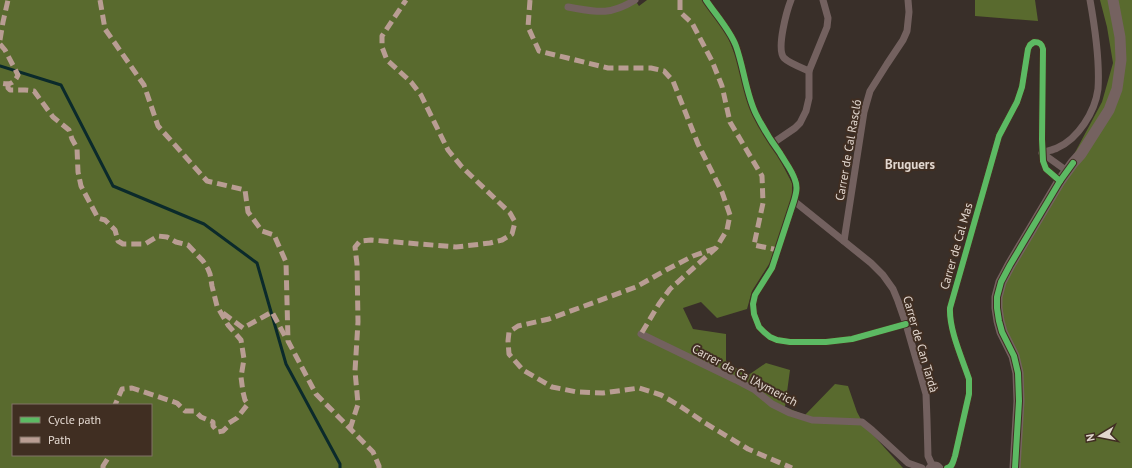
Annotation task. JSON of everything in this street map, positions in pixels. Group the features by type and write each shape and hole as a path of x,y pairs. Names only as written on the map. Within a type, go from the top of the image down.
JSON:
{"main road":[{"path":"1070,167 1075,155 1104,110 1112,89 1116,60 1116,36 1109,0"},
{"path":"1015,468 1019,401 1018,374 1014,356 1002,332 998,314 997,297 1001,282 1010,265 1060,181 1081,154 1108,110 1117,89 1121,60 1120,37 1113,0"}],"street":[{"path":"568,7 598,12 611,11 636,0"},
{"path":"706,0 730,33 740,59 751,103 773,143 792,172 797,185 797,192 772,268 755,295 753,304 754,314 759,327 770,337 777,340 790,342 826,342 852,339 906,324"},
{"path":"791,0 785,18 781,44 782,55 785,59 809,72"},
{"path":"773,143 795,128 806,111 809,98 809,72 827,27 828,18 823,0"},
{"name":"Carrer de Cal Rascló","path":"844,241 864,112 870,91 903,40 907,31 909,12 908,0"},
{"path":"1042,153 1058,148 1076,136 1087,118 1098,90 1095,30 1090,0"},
{"name":"Carrer de Cal Mas","path":"947,468 954,460 968,402 970,386 952,328 950,308 999,136 1022,87 1028,49 1034,42 1038,42 1042,45 1043,49 1042,153"},
{"path":"1042,153 1070,167"},
{"path":"1042,153 1046,169 1060,181"},
{"name":"Carrer de Can Tardà","path":"794,201 871,263 883,275 892,288 906,324 926,394 928,456 930,466"},
{"name":"Carrer de Ca l'Aymerich","path":"641,334 736,380 754,390 772,404 790,413 812,420 862,422 908,463 922,468"},
{"path":"930,466 938,465 940,468"}],"green space":[{"path":"0,0 635,0 639,6 647,0 703,0 725,30 768,137 792,183 792,196 778,250 752,291 747,309 717,318 701,302 683,308 693,329 726,334 726,361 747,376 766,363 790,370 785,407 805,415 835,384 848,386 857,412 864,425 903,468 0,468"},
{"path":"975,0 1035,0 1038,21 975,16"},
{"path":"1100,0 1132,0 1132,468 1012,468 1017,398 1013,361 1004,344 997,281 1071,160 1102,102 1113,63 1107,27"}],"waterway":[{"path":"0,66 61,85 113,186 204,224 257,263 286,364 340,464 340,468"}],"marked path":[{"path":"0,40 8,0"},
{"path":"100,0 105,29 144,85 158,126 207,181 245,190 248,212 262,231 274,235 286,262 288,341 316,394 373,452 379,468"},
{"path":"350,429 358,404 355,371 358,322 357,264 355,247 360,241 371,240 456,247 490,243 502,240 512,234 515,222 510,213 462,167 448,150 421,95 411,82 387,60 382,47 382,36 406,0"},
{"path":"530,0 528,27 539,51 608,68 651,68 664,71 673,81 698,144 722,192 730,215 727,230 716,248 670,289 641,334"},
{"path":"680,0 680,12 692,23 712,61 722,86 730,122 762,176 763,203 754,245 778,250"},
{"path":"0,44 5,50 18,75 11,83 0,83"},
{"path":"8,84 8,88 10,90 34,91 53,117 69,130 77,148 78,172 81,186 98,218 105,220 115,230 118,241 123,244 145,244 158,236 167,237 176,242 188,245 203,261 210,274 217,306 228,325 241,340 244,359 241,377 245,400 248,404 237,418 229,423 223,431 218,432 213,426 213,422 201,417 195,411 185,411 177,403 132,388 122,389 115,404"},
{"path":"716,248 693,256 636,287 549,319 518,326 509,332 509,354 523,370 552,387 577,392 603,393 639,388 661,395 748,449 792,468"},
{"path":"223,313 243,328 272,312 287,340"},
{"path":"103,468 109,456"}],"cycle path":[{"path":"706,0 727,28 736,46 747,89 756,114 794,176 796,185 794,201 772,268 755,295 753,304 754,314 759,327 770,337 777,340 790,342 826,342 852,339 906,324"},
{"path":"947,468 952,465 955,456 969,394 969,379 954,335 950,317 950,308 999,136 1017,102 1022,87 1028,49 1034,42 1038,42 1043,49 1043,161 1046,169 1060,181"},
{"path":"1015,468 1019,401 1018,373 1014,356 1002,332 997,308 997,297 1001,282 1010,265 1060,181 1073,163"}],"district":[{"name":"Bruguers","path":"910,164"}]}
